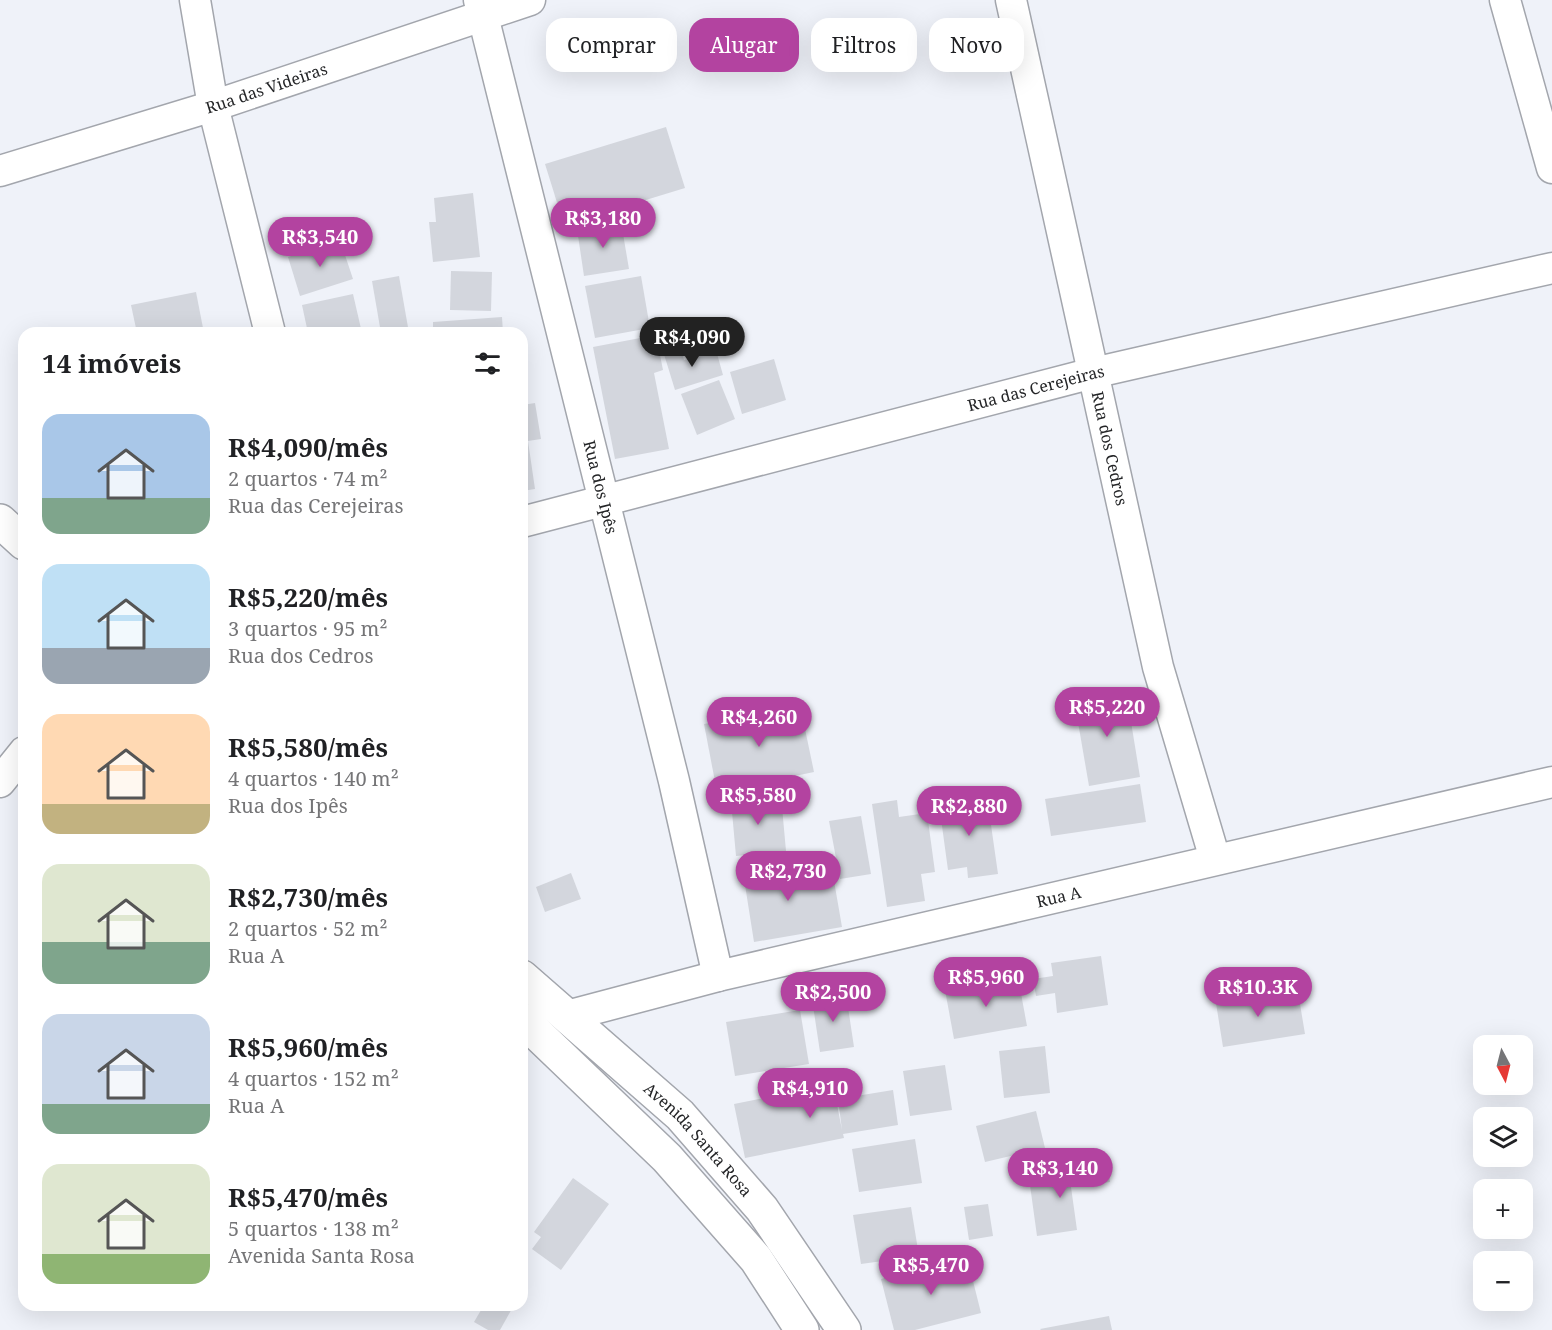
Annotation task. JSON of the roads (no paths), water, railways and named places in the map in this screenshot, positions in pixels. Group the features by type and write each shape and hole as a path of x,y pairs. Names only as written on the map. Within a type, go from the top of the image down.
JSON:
{"main road":[{"path":"0,521 18,538"},
{"path":"0,539 18,547"},
{"name":"Avenida Santa Rosa","path":"528,987 567,1016 680,1115 762,1209 843,1330"},
{"path":"528,1025 667,1158 756,1259 802,1330"},
{"path":"680,1173 711,1150"}],"street":[{"path":"195,0 213,106 268,327"},
{"name":"Rua das Videiras","path":"0,171 213,106 481,8 530,0"},
{"name":"Rua dos Cedros","path":"1011,0 1158,667 1215,859"},
{"path":"1505,0 1552,168"},
{"name":"Rua dos Ipês","path":"481,8 674,781 718,976"},
{"name":"Rua das Cerejeiras","path":"528,521 1093,373 1552,268"},
{"path":"0,782 18,760"},
{"name":"Rua A","path":"567,1016 718,976 1552,782"}]}
